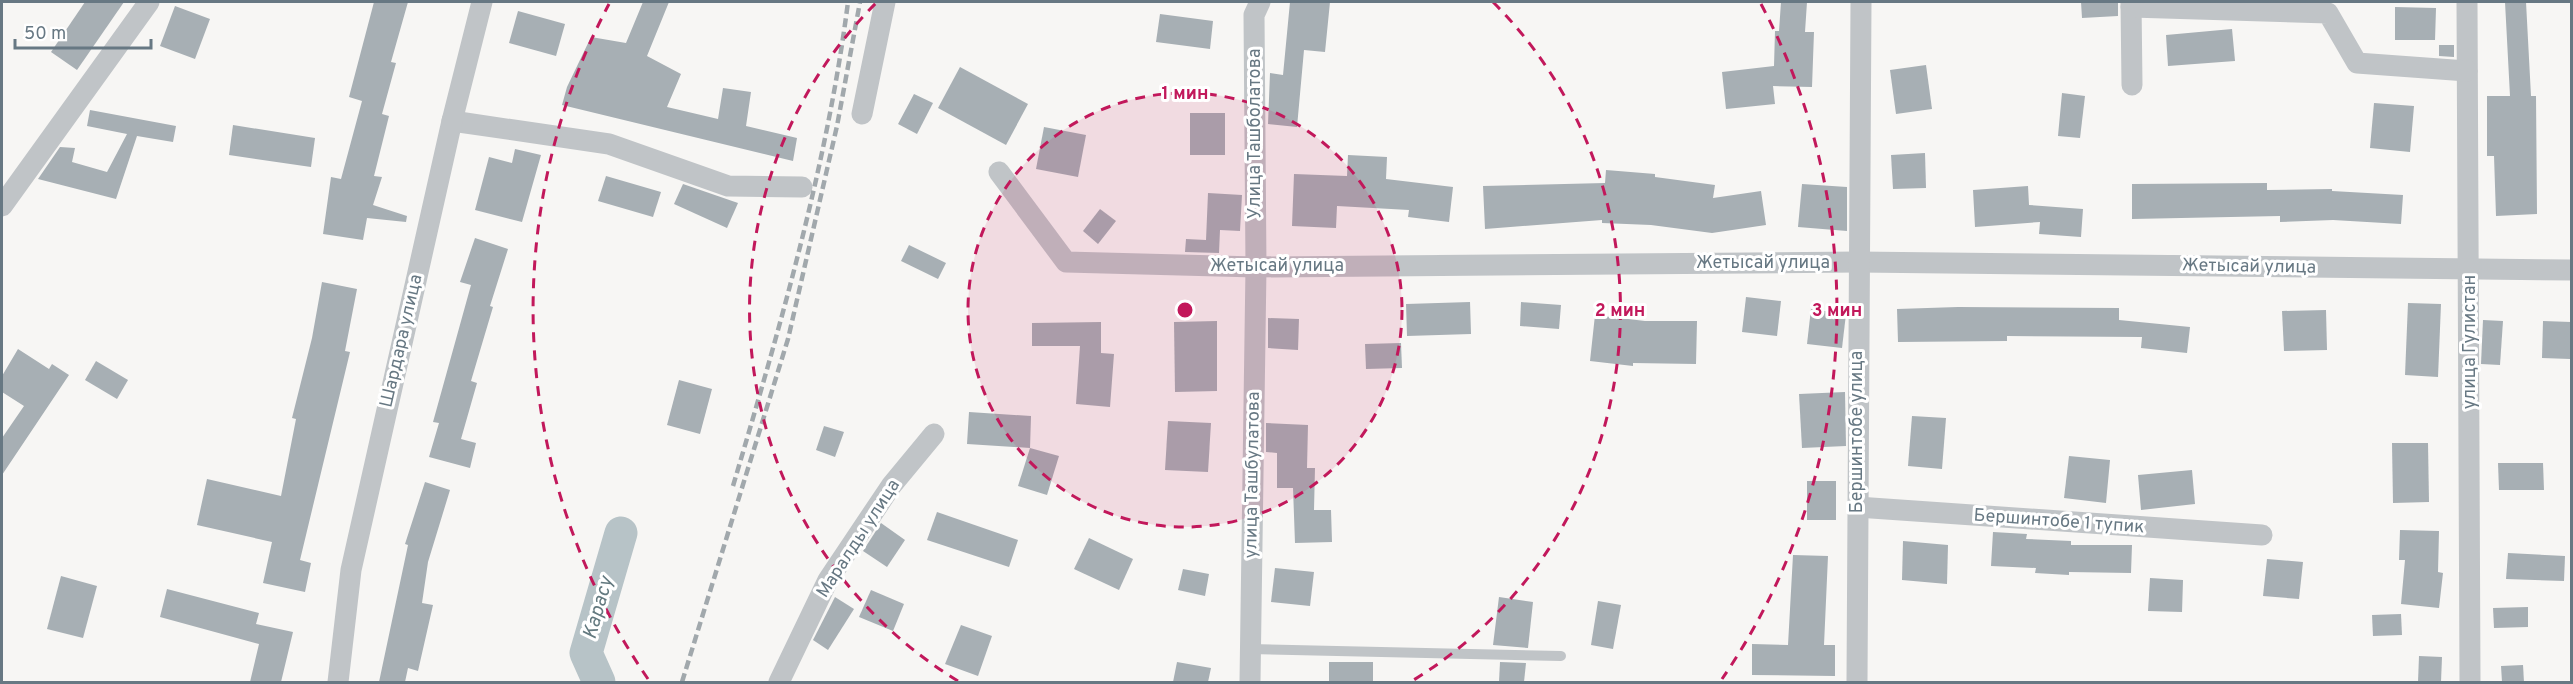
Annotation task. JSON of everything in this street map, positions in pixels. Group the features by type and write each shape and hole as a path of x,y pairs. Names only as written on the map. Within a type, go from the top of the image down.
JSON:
{"street":[{"path":"2,206 149,2"},
{"name":"Шардара улица","path":"338,682 351,570 452,121 482,2"},
{"path":"862,114 885,2"},
{"name":"Улица Ташболатова","path":"1256,267 1254,15 1260,2"},
{"name":"Бершинтобе улица","path":"1857,682 1861,2"},
{"name":"улица Гулистан","path":"2468,2 2470,682"},
{"path":"2132,85 2131,4 2328,13 2357,63 2467,71"},
{"path":"452,121 609,144 728,186 802,187"},
{"name":"Жетысай улица","path":"999,172 1066,262 1256,267 1858,262 2571,270"},
{"name":"улица Ташбулатова","path":"1250,682 1256,267"},
{"name":"Маралды улица","path":"778,682 828,580 891,486 934,434"},
{"name":"Бершинтобе 1 тупик","path":"1857,507 2262,535"}],"lane":[{"path":"1250,649 1561,656"}],"building":[{"path":"85,2 124,2 77,70 51,52"},
{"path":"374,2 408,2 391,62 396,63 382,114 389,116 374,176 382,177 373,205 407,216 406,222 367,218 363,240 323,234 331,177 341,179 362,101 349,97"},
{"path":"643,2 669,2 647,56 681,74 667,107 718,119 723,88 751,92 746,126 797,138 793,161 562,105 567,87 591,37 626,43"},
{"path":"1290,2 1330,2 1325,52 1304,50 1297,127 1268,124 1270,73 1283,75"},
{"path":"1781,2 1807,2 1805,32 1814,32 1812,87 1773,86 1775,104 1726,109 1722,72 1774,66 1775,31 1779,31"},
{"path":"2081,2 2118,2 2118,16 2082,18"},
{"path":"2505,2 2526,2 2531,96 2536,96 2537,214 2496,216 2494,156 2487,156 2487,96 2510,96"},
{"path":"175,6 210,19 195,59 160,46"},
{"path":"2395,7 2436,8 2435,40 2395,40"},
{"path":"518,11 565,24 556,56 509,43"},
{"path":"1160,14 1213,21 1210,49 1156,42"},
{"path":"2232,29 2235,61 2168,66 2166,35"},
{"path":"2439,45 2454,45 2454,57 2439,56"},
{"path":"1926,65 1932,109 1896,114 1890,70"},
{"path":"960,67 1028,104 1006,145 938,108"},
{"path":"2062,93 2085,96 2080,138 2058,136"},
{"path":"914,94 933,103 917,134 898,124"},
{"path":"2374,103 2414,106 2410,152 2370,148"},
{"path":"90,110 176,126 173,142 137,136 116,199 38,179 60,147 75,148 72,162 107,172 127,134 87,126"},
{"path":"1190,113 1225,113 1225,155 1190,155"},
{"path":"233,125 315,138 311,167 229,155"},
{"path":"1044,127 1086,135 1078,177 1036,169"},
{"path":"515,149 541,155 522,222 475,210 489,157 512,163"},
{"path":"1925,153 1926,188 1893,189 1891,155"},
{"path":"1348,155 1387,157 1386,179 1453,187 1449,222 1408,217 1409,210 1337,206 1336,228 1292,226 1294,174 1347,176"},
{"path":"1606,170 1655,174 1655,177 1715,185 1713,198 1761,191 1766,225 1712,233 1651,225 1602,223 1602,220 1485,229 1483,186 1605,183"},
{"path":"606,176 661,192 653,217 598,201"},
{"path":"2267,183 2267,190 2332,189 2332,191 2403,195 2401,224 2333,220 2280,222 2280,216 2132,219 2132,184"},
{"path":"683,184 738,203 727,228 674,204"},
{"path":"1802,184 1847,187 1847,231 1798,227"},
{"path":"2028,186 2029,205 2083,209 2081,237 2039,234 2040,222 1975,227 1973,190"},
{"path":"1208,193 1242,195 1240,231 1220,230 1219,253 1185,252 1186,239 1206,240"},
{"path":"1100,209 1116,221 1098,244 1083,231"},
{"path":"475,238 508,249 490,306 493,307 471,381 477,383 461,439 476,443 470,468 429,457 439,423 433,422 471,285 460,282"},
{"path":"909,245 946,263 938,279 901,261"},
{"path":"322,282 357,289 345,351 350,352 300,560 311,563 305,592 263,583 272,542 197,525 207,479 281,496 296,419 292,418 312,338"},
{"path":"1746,297 1781,301 1777,336 1742,332"},
{"path":"1470,302 1471,334 1407,336 1406,304"},
{"path":"1521,302 1561,305 1559,329 1520,326"},
{"path":"2408,303 2441,304 2438,377 2405,375"},
{"path":"2119,308 2119,320 2190,327 2187,353 2141,348 2142,337 2007,336 2007,341 1898,342 1897,309"},
{"path":"1811,309 1846,314 1842,348 1807,344"},
{"path":"2326,310 2327,350 2284,351 2282,311"},
{"path":"1595,315 1645,321 1697,321 1696,364 1633,363 1633,366 1590,361"},
{"path":"1268,318 1299,319 1298,350 1268,348"},
{"path":"2483,320 2503,321 2500,365 2481,364"},
{"path":"1217,321 1217,391 1175,392 1174,322"},
{"path":"2543,321 2571,322 2570,359 2542,358"},
{"path":"1101,322 1101,353 1114,354 1110,407 1076,404 1080,346 1032,346 1032,323"},
{"path":"1401,343 1402,368 1366,369 1365,344"},
{"path":"18,349 49,369 52,364 69,375 2,475 2,438 24,406 2,392 2,376"},
{"path":"96,361 128,380 117,399 85,380"},
{"path":"679,380 712,389 700,434 667,425"},
{"path":"1845,392 1846,446 1802,448 1799,394"},
{"path":"969,412 1031,416 1030,448 967,444"},
{"path":"1912,416 1946,418 1942,469 1908,466"},
{"path":"1168,421 1211,423 1208,472 1165,470"},
{"path":"1266,423 1308,425 1307,468 1315,468 1314,510 1331,510 1332,542 1295,543 1293,488 1277,488 1277,453 1266,452"},
{"path":"824,426 844,432 835,457 816,450"},
{"path":"2392,443 2428,443 2429,502 2393,503"},
{"path":"1030,448 1059,456 1047,495 1018,486"},
{"path":"2069,456 2110,460 2106,503 2064,498"},
{"path":"2498,463 2543,463 2544,490 2499,490"},
{"path":"2192,470 2195,504 2141,510 2138,475"},
{"path":"1807,481 1836,481 1836,520 1807,520"},
{"path":"425,482 450,490 428,562 422,603 433,605 418,671 408,668 405,682 379,682 408,545 405,544"},
{"path":"937,512 1018,540 1009,567 927,540"},
{"path":"881,523 905,540 887,567 863,551"},
{"path":"2400,530 2439,531 2438,572 2443,573 2439,608 2401,604 2405,560 2399,560"},
{"path":"1993,532 2027,534 2026,539 2071,541 2071,545 2132,545 2131,573 2069,572 2069,575 2035,573 2036,568 1991,566"},
{"path":"1089,538 1133,559 1119,590 1074,569"},
{"path":"1903,541 1948,545 1947,584 1902,580"},
{"path":"2508,553 2565,556 2564,581 2506,579"},
{"path":"1793,555 1828,556 1824,645 1835,645 1835,676 1752,675 1752,644 1788,645"},
{"path":"2267,559 2303,562 2299,599 2263,596"},
{"path":"1275,568 1314,572 1310,606 1271,602"},
{"path":"1183,569 1209,574 1205,596 1178,590"},
{"path":"61,576 97,586 83,638 47,629"},
{"path":"2150,578 2183,580 2182,612 2148,611"},
{"path":"167,589 259,613 256,624 293,632 281,682 250,682 259,644 160,617"},
{"path":"871,590 904,604 893,631 859,617"},
{"path":"835,597 854,609 828,650 813,640"},
{"path":"1499,597 1533,602 1528,648 1493,645"},
{"path":"1598,601 1621,605 1613,649 1591,645"},
{"path":"2528,607 2528,627 2494,628 2493,608"},
{"path":"2401,614 2402,635 2373,636 2372,615"},
{"path":"961,625 992,636 978,676 945,664"},
{"path":"2419,656 2442,657 2441,682 2418,682"},
{"path":"1177,662 1211,668 1208,682 1173,682"},
{"path":"1329,662 1373,662 1373,682 1329,682"},
{"path":"1500,662 1526,663 1524,682 1499,682"},
{"path":"2523,665 2524,682 2502,682 2501,666"}],"waterway":[{"name":"Карасу","path":"599,682 586,653 621,533"}],"railway":[{"path":"733,486 785,306 815,185 828,124 848,2"},
{"path":"682,682 788,339 837,126 860,2"}]}
